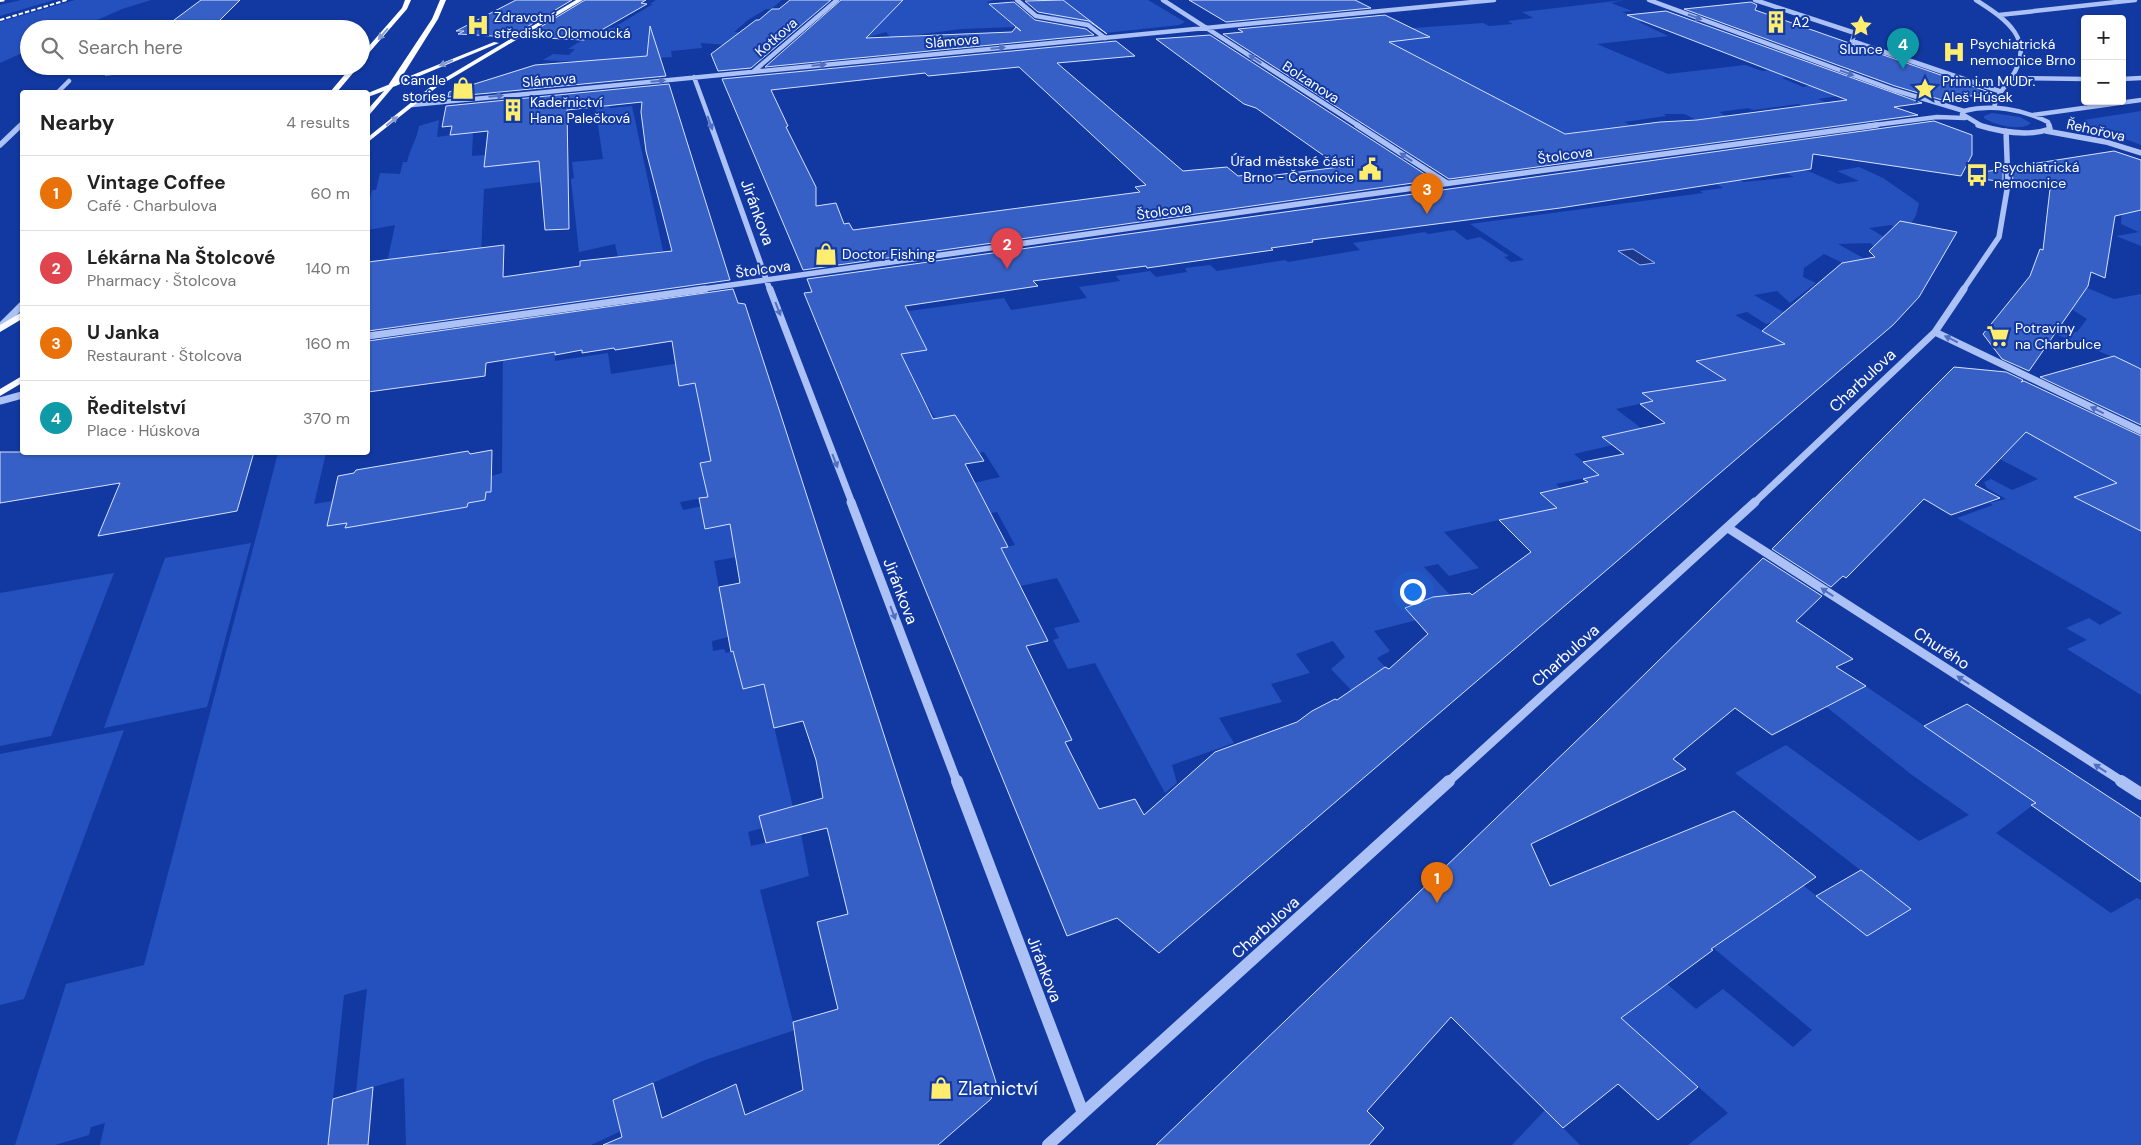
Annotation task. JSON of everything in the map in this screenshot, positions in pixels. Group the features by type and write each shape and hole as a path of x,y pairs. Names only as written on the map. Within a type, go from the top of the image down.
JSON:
{"highway":[{"path":"370,50 406,8 408,0"},
{"path":"393,84 436,19 443,2"},
{"path":"335,90 348,75"}],"main road":[{"path":"370,138 435,86 580,0"},
{"path":"370,94 524,32"},
{"path":"370,111 393,84"},
{"path":"0,328 20,316"},
{"path":"0,393 20,381"}],"street":[{"name":"Kotkova","path":"754,71 836,0"},
{"path":"1017,0 1036,16 1088,25 1105,38"},
{"name":"Bolzanova","path":"1163,0 1447,183"},
{"name":"Slámova","path":"412,105 1494,0"},
{"path":"1649,0 1894,90 1964,111 1975,108 1994,108 2033,115 2141,100"},
{"path":"1755,0 1856,33 1852,41 1999,91"},
{"path":"1976,0 1999,15 2019,36 2022,58 2012,78 1994,99 1994,108"},
{"path":"1999,15 2135,0"},
{"name":"Jiránkova","path":"694,77 767,281 1083,1113"},
{"path":"2012,78 2081,79"},
{"path":"2126,79 2141,78"},
{"path":"60,90 69,81"},
{"path":"1964,111 1962,114 1965,118 1980,125 2006,131 2028,133 2046,131 2051,126 2033,115"},
{"name":"Štolcova","path":"370,336 767,281 1447,183 1938,117 1965,118"},
{"path":"0,145 20,126"},
{"name":"Charbulova","path":"1048,1145 1728,528 1936,332 1998,236 2008,184 2006,131"},
{"name":"Řehořova","path":"2046,131 2106,142 2141,153"},
{"path":"0,328 20,308"},
{"path":"1936,332 2141,431"},
{"path":"0,401 20,396"},
{"name":"Churého","path":"1728,528 2141,794"}],"shaded area":[{"path":"21,0 54,0 0,16 0,5"},
{"path":"75,0 151,0 122,9 97,20 20,20 20,54 0,63 0,22"},
{"path":"656,0 782,0 771,9 766,9 748,20 734,32 748,33 728,45 701,43 702,48 671,51 672,57 591,61 543,60 553,54 569,55 575,49 568,49 590,35 597,35 609,28 613,28 653,4 650,4"},
{"path":"903,0 994,0 987,2 1015,27 962,29 891,38 886,32 866,38 855,31"},
{"path":"1063,0 1148,0 1185,22 1179,25 1105,33 1093,25 1057,19 1050,15 1079,12"},
{"path":"1624,0 1611,3 1632,11 1622,12 1645,21 1639,22 1668,36 1597,44 1668,74 1745,65 1762,71 1771,70 1788,77 1782,78 1803,87 1813,85 1845,95 1818,99 1827,103 1803,106 1798,104 1753,110 1748,108 1719,112 1726,116 1697,120 1684,114 1664,114 1666,116 1624,122 1630,125 1545,136 1400,101 1484,91 1411,53 1340,60 1400,29 1483,23 1489,26 1513,24 1508,21 1533,18 1522,12"},
{"path":"609,105 610,108 632,106 663,251 618,257 615,244 579,252 571,179 574,178 572,162 603,159 595,106"},
{"path":"2141,111 2141,145 2088,125 2084,120"},
{"path":"1992,113 2020,117 2031,123 2027,126 2015,127 1994,123 1984,118 1984,116"},
{"path":"439,120 437,137 473,132 472,156 486,155 485,167 539,161 541,182 484,189 481,254 446,259 449,250 438,251 438,253 418,256 384,277 395,225 370,230 370,199 372,190 376,190 380,173 400,174 403,162 407,162 419,126"},
{"path":"1859,167 1883,178 1919,203 1916,215 1906,234 1891,225 1869,228 1899,246 1887,258 1870,243 1838,244 1865,259 1843,263 1824,254 1804,268 1803,277 1816,283 1790,303 1777,291 1754,295 1794,318 1766,324 1747,312 1735,315 1773,337 1796,346 1736,376 1708,358 1695,360 1733,385 1707,405 1680,387 1644,393 1653,401 1616,409 1641,428 1603,437 1613,445 1574,454 1599,475 1556,484 1560,488 1541,493 1562,512 1529,533 1513,517 1444,532 1479,568 1449,576 1438,564 1424,567 1451,596 1420,602 1406,607 1417,620 1374,631 1390,651 1377,658 1385,667 1351,690 1331,669 1345,657 1333,641 1296,654 1310,673 1271,684 1282,702 1219,718 1234,743 1172,765 1177,783 1165,793 1095,663 1068,669 1053,640 1059,638 1054,628 1080,622 1057,578 1012,588 998,549 1015,545 997,512 990,513 974,483 1000,477 984,452 953,457 959,422 955,415 936,419 924,400 901,354 927,349 925,346 911,348 902,312 1004,298 1011,310 1087,298 1079,287 1120,281 1116,276 1150,271 1156,277 1187,272 1185,268 1210,265 1217,271 1285,260 1288,262 1360,250 1353,243 1425,232 1428,234 1454,230 1467,240 1480,237 1509,256 1504,257 1511,262 1524,260 1470,224 1703,193 1700,191 1723,188 1714,183 1737,179 1744,182 1794,177 1785,173 1806,170 1838,184 1859,181 1837,171"},
{"path":"2141,210 2141,246 2116,236 2139,232 2121,224 2122,211"},
{"path":"1633,249 1655,263 1640,265 1618,251"},
{"path":"2080,285 2114,299 2141,294 2141,368 2050,332 2077,332 2087,319 2067,306"},
{"path":"553,330 555,361 608,353 611,374 680,363 679,386 695,383 712,461 700,463 708,497 680,502 683,510 708,505 730,524 737,557 714,561 721,599 749,632 712,641 713,651 724,649 726,653 747,648 743,689 764,684 793,807 766,827 748,832 751,846 801,834 809,876 760,890 795,1030 705,1060 614,1100 621,1131 591,1145 406,1145 404,1078 356,1092 367,989 344,995 328,1145 100,1145 105,1123 91,1127 89,1135 55,1145 15,1145 66,984 144,965 277,455 326,455 314,504 332,501 328,525 347,522 346,526 467,502 484,492 491,476 502,473 503,337"},
{"path":"2024,428 2141,455 2141,695 2067,649 2087,640 2066,628 2089,618 2100,625 2122,613 1957,518 1993,505 1989,503 2006,499 1987,488 1984,482 1991,479 2012,490 2038,479 1998,458"},
{"path":"251,543 207,707 104,728 165,558"},
{"path":"114,573 51,736 0,746 0,593"},
{"path":"1864,685 2037,802 1996,833 2111,913 2137,898 2141,900 2141,1145 1688,1145 1728,1113 1620,1018 1667,984 1696,1009 1723,989 1793,1047 1812,1030 1711,946 1781,868 1865,934 1908,907 1735,773 1786,745 1919,841 1969,815 1912,775 1824,705"},
{"path":"124,730 24,999 0,1005 0,754"},
{"path":"1545,1110 1580,1145 1512,1145"}],"building":[{"path":"201,0 240,0 220,20 174,20"},
{"path":"516,0 572,0 510,37 458,34 464,31 456,31"},
{"path":"585,0 646,0 641,3 647,4 584,40 524,37"},
{"path":"790,0 831,0 751,68 718,71 711,54 772,9 779,9"},
{"path":"841,0 903,0 866,38 1012,32 1016,27 1021,31 989,4 1014,2 1035,20 1086,29 1094,35 765,67"},
{"path":"1063,0 1107,34 1089,21 1038,12 1025,1"},
{"path":"1189,0 1355,0 1371,8 1226,22"},
{"path":"1751,2 1757,5 1755,10 1992,93 1942,100 1895,86 1684,9"},
{"path":"1666,11 1922,103 1894,107 1918,115 1449,179 1223,34 1243,32 1238,29 1385,15 1430,37 1389,42 1565,134 1660,122 1697,120 1847,100 1627,15"},
{"path":"650,26 666,76 448,97 449,92 535,65 647,56"},
{"path":"1210,35 1434,180 803,270 722,79 1116,41 1135,56 1057,63 1183,171 1227,167 1238,176 1247,175 1251,178 1340,167 1256,108 1244,104 1156,39","holes":["1019,67 1146,185 1135,187 1140,192 853,230 849,223 844,224 836,203 816,206 816,187 786,127 788,126 771,90 925,73 928,76"]},
{"path":"669,84 730,280 370,331 370,262 504,245 503,277 580,266 580,261 672,251 646,151 641,112 642,102 567,110 569,229 545,230 539,161 484,167 488,131 450,135 452,126 442,127 446,106"},
{"path":"1934,121 1972,135 1972,155 1961,176 1813,154 1811,169 1560,208 1312,240 1313,242 1271,248 1273,250 1147,268 1146,266 1033,281 1038,286 905,306 927,350 901,354 933,419 955,415 984,461 965,464 1008,547 1001,548 1048,641 1026,646 1072,740 1065,742 1099,809 1135,799 1144,815 1215,752 1297,722 1312,711 1335,699 1337,700 1385,667 1389,669 1428,634 1405,608 1433,597 1470,593 1472,595 1531,552 1499,520 1557,508 1540,493 1588,482 1583,479 1599,475 1583,462 1624,454 1602,437 1665,423 1640,404 1653,401 1642,393 1726,380 1696,361 1785,344 1762,331 1842,263 1875,257 1869,251 1900,221 1957,232 1919,297 1893,325 1159,953 1117,918 1067,936 804,293 812,292 807,279"},
{"path":"2114,151 2141,160 2141,210 2115,216 2105,278 2091,272 2088,286 2029,371 2002,359 1983,334 2030,276 2040,249 2043,250 2050,189 2013,183 2012,167"},
{"path":"2003,169 2003,182 1983,179 1983,172"},
{"path":"733,289 738,303 745,304 996,1082 991,1099 938,1145 603,1145 622,1137 613,1100 653,1083 662,1118 736,1084 745,1115 803,1090 793,1022 838,1009 817,922 848,914 827,828 766,843 759,816 823,798 816,760 803,721 774,728 764,684 743,689 733,651 731,652 719,587 740,583 730,524 705,529 699,498 708,497 700,463 711,461 695,383 679,386 672,341 615,350 614,348 582,353 582,350 555,355 555,352 486,363 485,376 370,392 370,341"},
{"path":"2114,356 2141,369 2141,425 2040,377"},
{"path":"1954,367 2006,372 2023,380 2021,382 2024,381 2141,436 2141,531 2074,497 2117,483 2026,432 1975,485 2000,498 1951,515 1924,499 1846,578 1843,576 1831,587 1772,549"},
{"path":"492,450 491,492 486,492 485,500 468,503 467,507 345,528 347,523 327,526 338,476 354,473 356,470 468,451 470,454"},
{"path":"0,452 20,452 20,455 253,455 237,511 98,536 120,483 0,503"},
{"path":"1763,558 1822,596 1796,621 1853,659 1836,667 1866,686 1772,735 1735,708 1673,759 1686,769 1531,844 1550,886 1734,811 1816,877 1711,949 1713,950 1621,1018 1698,1087 1658,1120 1618,1084 1563,1128 1451,1017 1367,1111 1384,1128 1369,1145 1156,1145 1596,722"},
{"path":"1967,704 2141,818 2141,882 2031,805 2036,803 1924,726"},
{"path":"1861,870 1911,909 1867,936 1816,896"},
{"path":"373,1087 368,1145 328,1145 333,1099"}],"railway":[{"path":"0,1 6,0"},
{"path":"0,20 67,0"}],"place":[{"name":"A2","path":"1776,22"},
{"name":"Zdravotní středisko Olomoucká","path":"478,25"},
{"name":"Slunce","path":"1861,26"},
{"name":"Psychiatrická nemocnice Brno","path":"1954,52"},
{"name":"Ředitelství","path":"1903,69"},
{"name":"Candle stories","path":"463,88"},
{"name":"Prim i.m MUDr. Aleš Húsek","path":"1925,89"},
{"name":"Kadeřnictví Hana Palečková","path":"513,110"},
{"name":"Úřad městské části Brno - Černovice","path":"1370,169"},
{"name":"Psychiatrická nemocnice","path":"1977,175"},
{"name":"U Janka","path":"1427,214"},
{"name":"Doctor Fishing","path":"826,254"},
{"name":"Lékárna Na Štolcové","path":"1007,269"},
{"name":"Potraviny na Charbulce","path":"1998,336"},
{"name":"Vintage Coffee","path":"1437,903"},
{"name":"Zlatnictví","path":"941,1088"}]}
